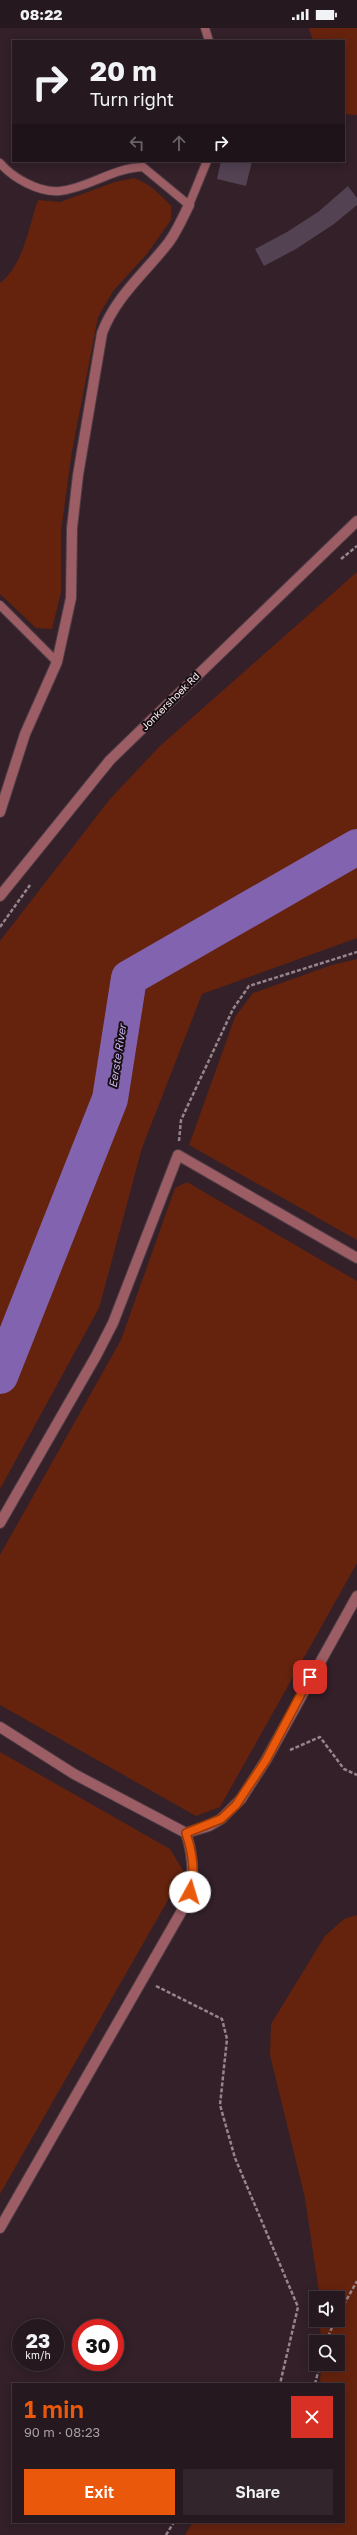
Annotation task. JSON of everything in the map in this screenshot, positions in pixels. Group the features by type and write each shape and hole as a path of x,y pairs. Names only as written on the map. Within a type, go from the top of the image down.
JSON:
{"street":[{"path":"0,812 25,734 57,662 72,598 73,513 102,333 108,317 122,295 169,242 189,204"},
{"name":"Jonkershoek Rd","path":"0,896 110,760 357,521"},
{"path":"0,1523 96,1356 113,1323 178,1155 357,1258"},
{"path":"0,1727 74,1774 186,1833 209,1826 231,1811 266,1760 357,1596"},
{"path":"0,2228 188,1900 193,1884 190,1846 186,1833"}],"lane":[{"path":"205,28 209,40"},
{"path":"0,163 22,182 59,191 125,168 143,167 189,204 207,162"},
{"path":"0,605 57,662"}],"path":[{"path":"178,1155 181,1120 233,1009 249,986 357,952"},
{"path":"266,1760 320,1737 344,1768 357,1775"},
{"path":"143,1978 167,1993 222,2020 227,2039 220,2105 235,2158 298,2307 280,2383"},
{"path":"345,2302 357,2281"},
{"path":"315,2383 318,2371"},
{"path":"166,2535 173,2523"}],"shaded area":[{"path":"309,28 357,28 357,115 345,114 345,40 313,40"},
{"path":"134,178 154,189 171,206 171,220 146,255 113,291 98,317 72,451 61,531 61,592 52,629 36,628 0,594 0,283 15,266 20,256 38,200 60,202 115,182"},
{"path":"357,572 357,938 202,994 142,1148 99,1308 0,1489 0,941 110,799 160,746"},
{"path":"357,959 357,1240 189,1145 235,1017 253,993 332,965"},
{"path":"187,1182 357,1281 357,1563 220,1807 196,1816 0,1705 0,1555 121,1340 175,1188"},
{"path":"0,1752 170,1849 184,1872 0,2194"},
{"path":"357,1915 357,2535 185,2535 192,2523 345,2523 345,2383 320,2383 321,2371 345,2371 345,2335 321,2335 320,2327 345,2327 345,2291 319,2291 305,2198 270,2055 271,2024 325,1936 344,1919"}],"building":[{"path":"221,162 252,162 246,186 217,179"},
{"path":"348,186 357,198 357,205 334,224 296,249 264,266 255,249 287,232 318,212"}],"waterway":[{"name":"Eerste River","path":"0,1376 110,1099 129,978 357,847"}],"route":[{"path":"190,1892 193,1884 192,1866 190,1846 186,1833 209,1826 221,1819 236,1805 266,1760 310,1677"}]}
